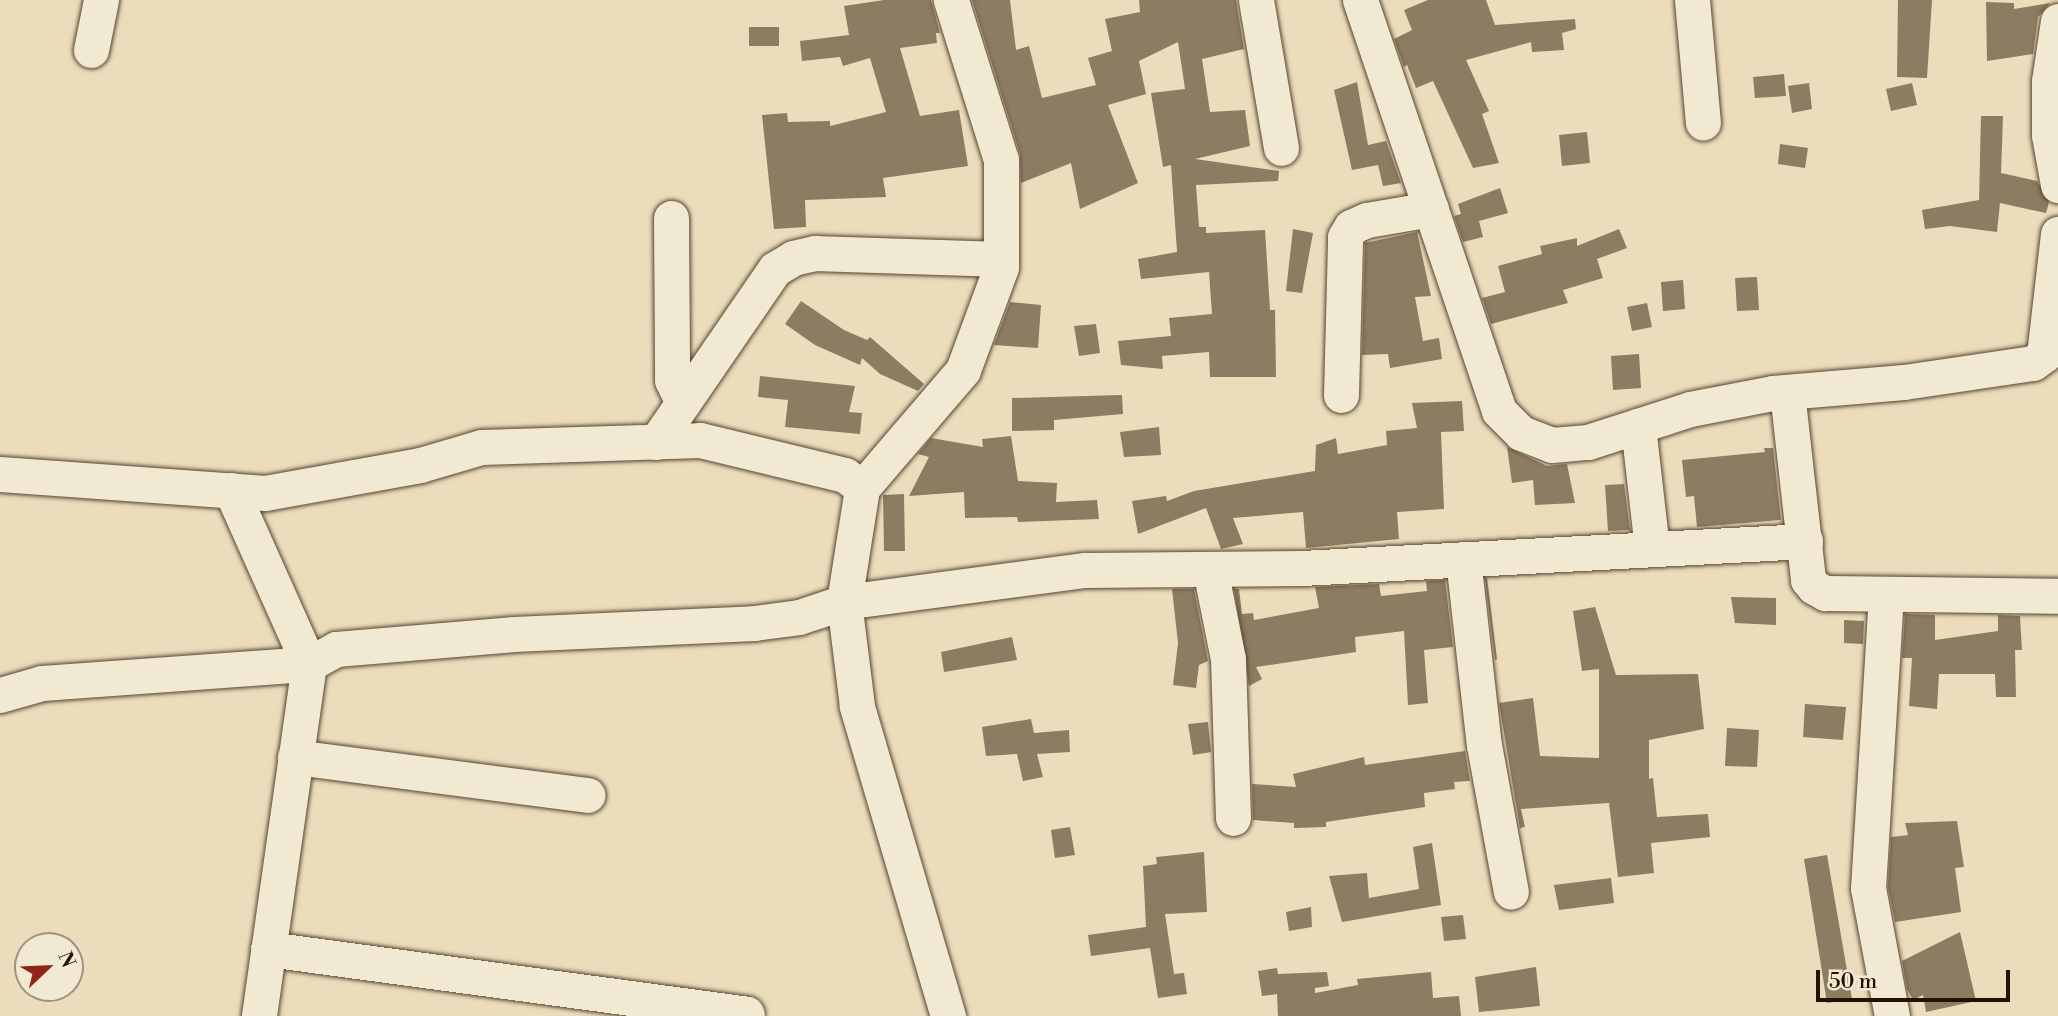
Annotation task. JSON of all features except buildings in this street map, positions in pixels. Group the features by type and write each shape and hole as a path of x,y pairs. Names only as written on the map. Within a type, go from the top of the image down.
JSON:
{"street":[{"path":"91,50 100,0"},
{"path":"948,1016 857,706 844,602 862,488 963,370 1001,259 1001,160 951,0"},
{"path":"1256,0 1282,148"},
{"path":"1360,0 1499,411 1521,433 1552,445 1588,442 1690,409 1787,392 1904,382 2040,359 2044,355 2058,234"},
{"path":"1692,0 1703,123"},
{"path":"2058,21 2049,80 2049,135 2058,185"},
{"path":"1341,395 1345,237 1351,228 1367,220 1431,209"},
{"path":"671,218 672,380 683,403"},
{"path":"656,442 775,269 793,258 815,253 1001,259"},
{"path":"1787,392 1808,580 1814,587 1825,593 2058,596"},
{"path":"1639,426 1652,548"},
{"path":"0,474 265,493 420,465 481,447 700,440 845,475 862,488"},
{"path":"230,490 309,664 259,1016"},
{"path":"0,695 42,683 309,664 337,649 514,634 708,628 799,617 844,602 1085,570 1210,569 1463,559 1805,541"},
{"path":"1463,559 1484,745 1511,892"},
{"path":"1210,569 1227,659 1233,818"},
{"path":"1886,594 1868,888 1892,1016"},
{"path":"295,757 589,795"},
{"path":"268,949 747,1014"}]}
